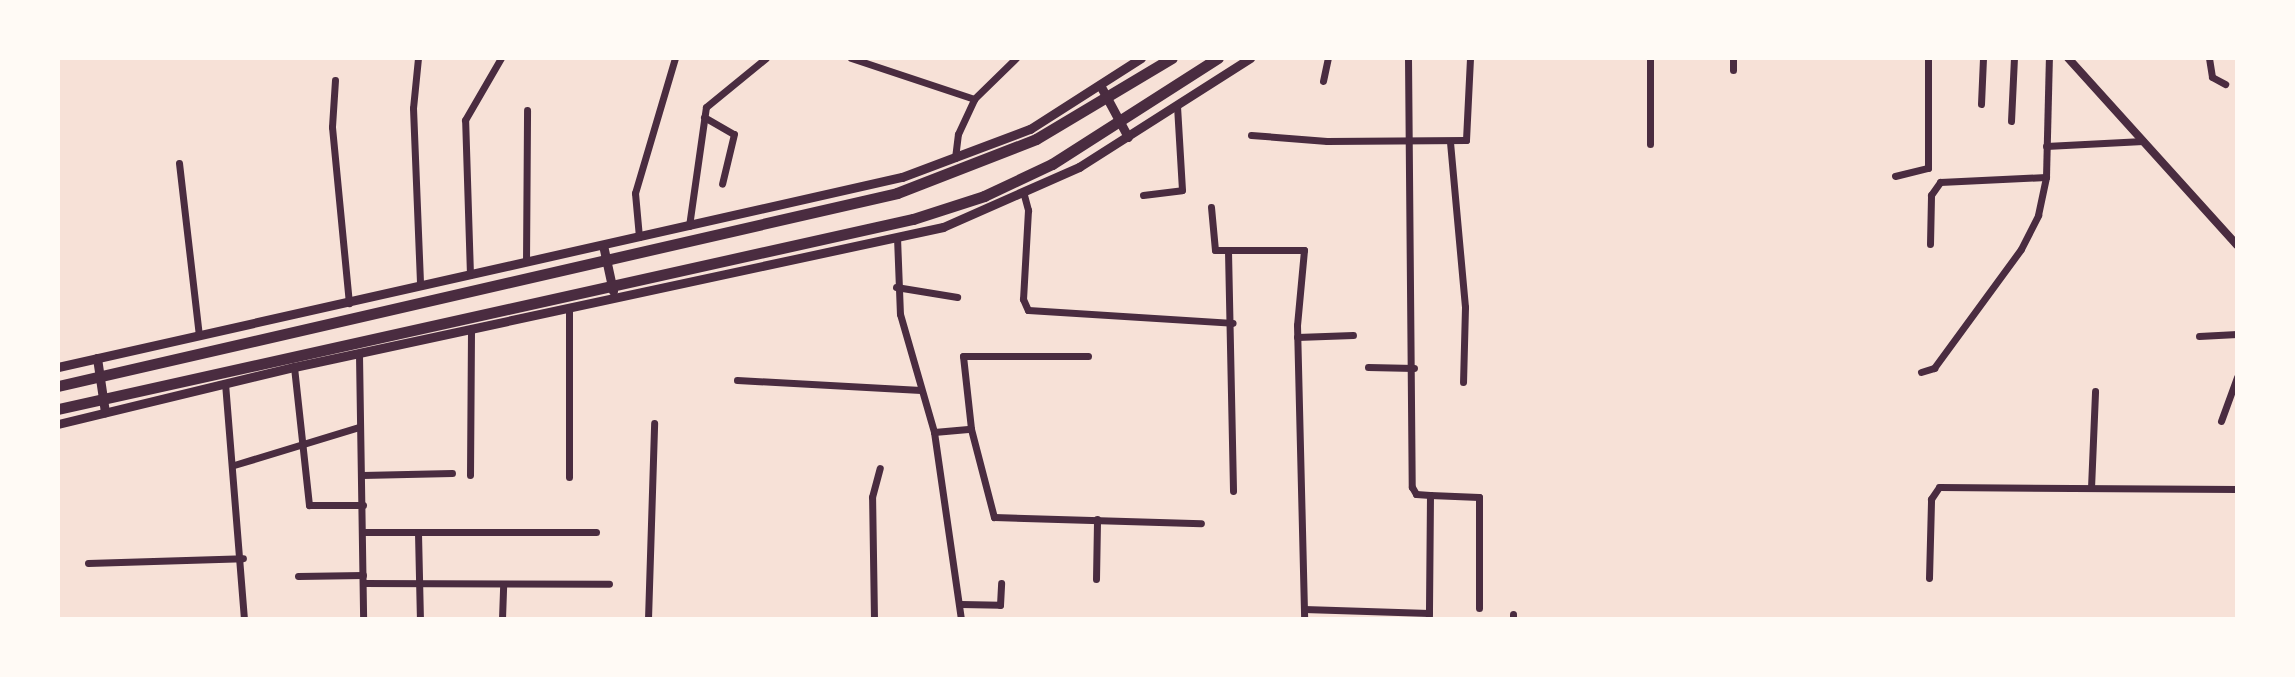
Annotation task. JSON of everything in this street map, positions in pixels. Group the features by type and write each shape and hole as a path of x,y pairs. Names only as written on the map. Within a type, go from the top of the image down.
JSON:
{"highway":[{"path":"58,386 897,193 1036,139 1172,58"},
{"path":"58,409 913,219 984,196 1052,164 1218,58"}],"main road":[{"path":"58,367 689,226 955,160 1030,129 1141,58"},
{"path":"58,424 294,367 943,227 1024,195 1128,137 1250,58"},
{"path":"1100,85 1128,137"},
{"path":"603,245 615,299"},
{"path":"97,358 105,412"}],"street":[{"path":"418,58 413,108 420,286"},
{"path":"470,275 465,120 501,58"},
{"path":"639,237 635,193 675,58"},
{"path":"689,226 706,107 766,58"},
{"path":"851,58 874,62 974,99"},
{"path":"955,160 958,134 974,99 1016,58"},
{"path":"1323,81 1328,58"},
{"path":"1408,58 1414,368 1412,487 1416,494 1479,497 1479,608"},
{"path":"1251,135 1411,143 1466,140 1469,133 1470,58"},
{"path":"1650,58 1650,144"},
{"path":"1733,58 1733,70"},
{"path":"1895,176 1928,168 1928,58"},
{"path":"1981,104 1983,58"},
{"path":"2011,121 2014,58"},
{"path":"1921,372 1934,368 2021,249 2038,215 2046,177 2049,58"},
{"path":"2068,58 2237,244"},
{"path":"2209,58 2212,77 2225,84"},
{"path":"335,80 332,127 349,303"},
{"path":"1143,195 1182,190 1177,107"},
{"path":"526,262 527,110"},
{"path":"704,117 734,134 722,184"},
{"path":"2046,146 2143,141"},
{"path":"1450,142 1465,307 1463,382"},
{"path":"179,163 199,336"},
{"path":"1930,244 1931,195 1940,182 2046,177"},
{"path":"1024,195 1028,210 1023,299 1028,310 1233,323"},
{"path":"1211,207 1215,250 1304,250 1297,337 1304,619"},
{"path":"897,237 896,287 934,432 961,619"},
{"path":"1228,251 1233,323 1233,491"},
{"path":"896,287 957,297"},
{"path":"569,309 569,477"},
{"path":"470,475 471,330"},
{"path":"2199,336 2237,334"},
{"path":"1297,337 1353,335"},
{"path":"359,355 363,619"},
{"path":"1088,356 963,356 971,429 996,518 1201,523"},
{"path":"294,367 305,440 309,505 363,505"},
{"path":"1368,367 1414,368"},
{"path":"2221,421 2237,377"},
{"path":"737,380 921,390"},
{"path":"225,383 243,558 244,619"},
{"path":"2091,488 2095,391"},
{"path":"648,619 654,423"},
{"path":"234,465 305,440 359,427"},
{"path":"934,432 971,429"},
{"path":"874,619 872,497 880,468"},
{"path":"362,475 452,473"},
{"path":"1929,578 1931,499 1939,487 2237,489"},
{"path":"1304,609 1429,616 1430,495"},
{"path":"1096,579 1097,519"},
{"path":"364,532 596,532"},
{"path":"418,533 420,619"},
{"path":"88,563 243,558"},
{"path":"298,576 419,584 609,584"},
{"path":"961,604 1000,605 1001,583"},
{"path":"502,619 503,584"}]}
